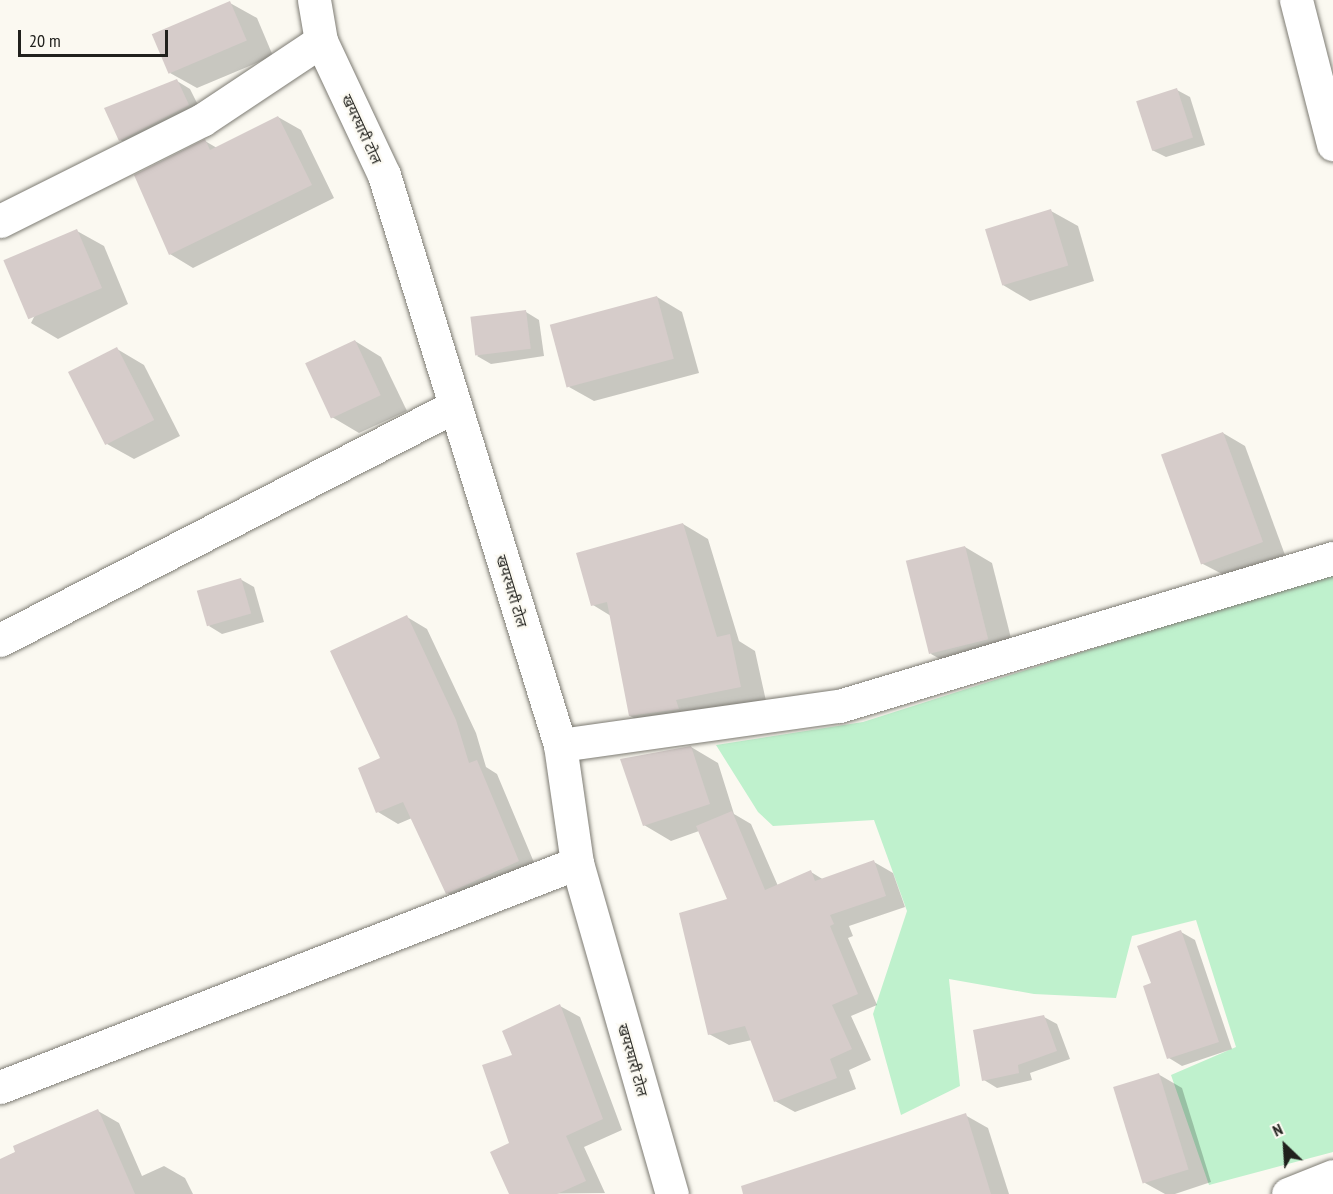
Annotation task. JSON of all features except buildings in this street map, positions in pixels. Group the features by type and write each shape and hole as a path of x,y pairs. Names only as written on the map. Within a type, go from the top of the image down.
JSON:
{"street":[{"name":"खयरघारी टोल","path":"314,0 321,41 384,175 560,745 577,863 672,1194"},
{"path":"1296,0 1333,144"},
{"path":"0,221 202,120 321,41"},
{"path":"0,640 455,406"},
{"path":"560,745 839,706 1333,558"},
{"path":"0,1087 577,863"},
{"path":"1288,1194 1333,1176"}],"green space":[{"path":"1333,572 1333,1152 1209,1185 1171,1075 1236,1047 1196,920 1132,936 1116,998 1034,994 949,979 960,1086 901,1115 873,1014 907,911 874,820 773,826 758,812 716,745 863,722"}]}
